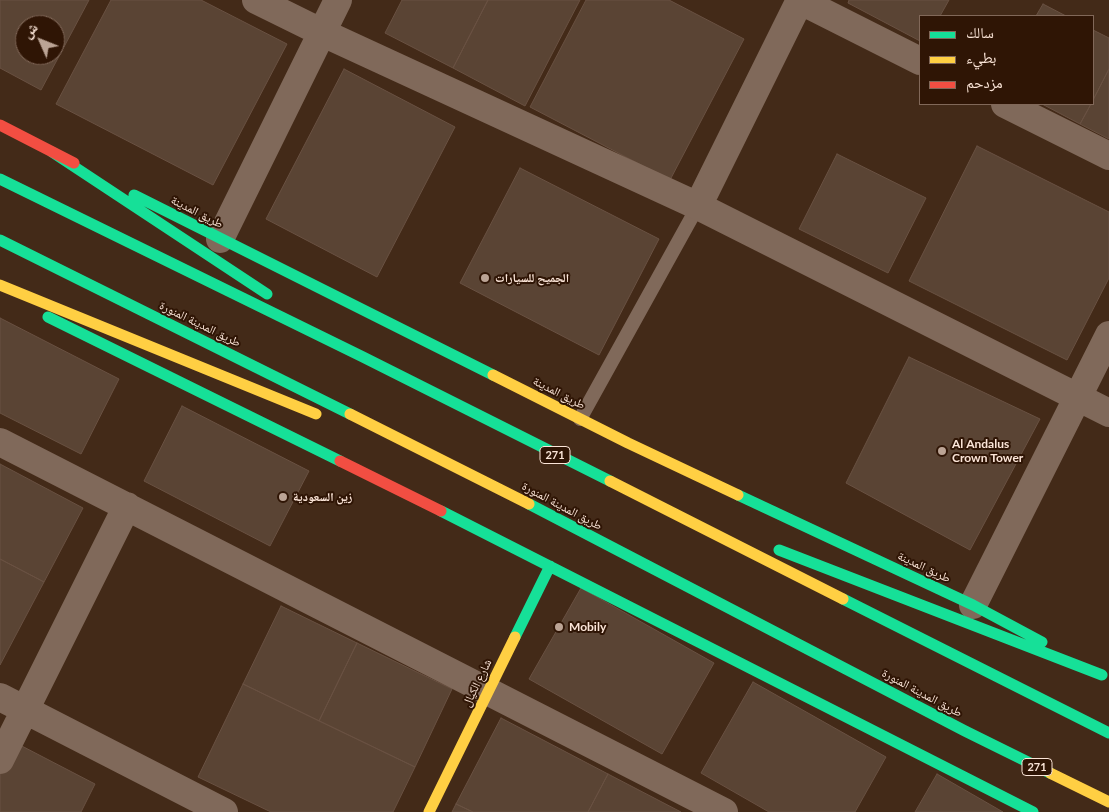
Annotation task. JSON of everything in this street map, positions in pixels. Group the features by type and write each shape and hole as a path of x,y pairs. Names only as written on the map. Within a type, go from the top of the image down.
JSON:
{"main road":[{"name":"طريق المدينة","path":"0,126 220,239 580,419 973,605 1106,676"},
{"path":"52,152 362,357"},
{"name":"271","path":"0,179 362,357 1109,733"},
{"name":"طريق المدينة المنورة","path":"0,240 479,478 965,731 1109,802"},
{"path":"0,286 324,417"},
{"path":"0,293 550,566 1033,812"},
{"path":"360,432 479,478"},
{"path":"628,492 746,537"},
{"path":"773,548 1106,676"},
{"name":"شارع الكيال","path":"429,812 550,566"},
{"path":"965,731 1105,812"}],"street":[{"path":"256,0 323,33 698,206 1109,413"},
{"path":"220,239 338,0"},
{"path":"698,206 800,0 919,60"},
{"path":"1007,105 1109,156"},
{"path":"973,605 1109,335"},
{"path":"0,442 724,812"},
{"path":"0,760 127,506"},
{"path":"0,697 224,812"}],"lane":[{"path":"580,419 698,206"}],"building":[{"path":"0,0 89,0 65,45 65,15 15,15 15,65 54,65 41,90 0,68"},
{"path":"111,0 201,0 287,44 213,185 56,104"},
{"path":"402,0 488,0 453,68 385,33"},
{"path":"488,0 580,0 525,106 453,68"},
{"path":"586,0 669,0 744,39 670,180 530,107"},
{"path":"849,0 949,0 941,15 919,15 919,40 848,3"},
{"path":"1043,4 1064,15 1037,15"},
{"path":"1094,30 1109,38 1109,69 1094,98"},
{"path":"344,69 455,127 377,277 266,219"},
{"path":"1109,69 1109,139 1080,124 1090,105 1094,105 1094,98"},
{"path":"1044,105 1090,105 1080,124"},
{"path":"977,146 1109,212 1109,278 1067,360 909,281"},
{"path":"837,154 926,198 888,273 799,229"},
{"path":"520,168 659,239 599,355 460,283"},
{"path":"0,318 119,379 81,454 0,413"},
{"name":"Al Andalus Crown Tower","path":"909,357 1040,419 970,550 846,483"},
{"path":"182,406 309,471 270,546 144,481"},
{"path":"0,464 83,508 44,582 0,559"},
{"path":"0,559 44,582 0,665"},
{"path":"581,588 714,663 662,754 529,679"},
{"path":"281,606 357,643 319,721 243,684"},
{"path":"357,643 452,689 415,767 319,721"},
{"path":"753,682 886,757 855,812 769,812 701,773"},
{"path":"243,684 415,767 393,812 271,812 198,777"},
{"path":"501,718 608,774 588,812 473,812 456,804"},
{"path":"16,743 95,784 81,812 0,812 0,772"},
{"path":"608,774 681,812 588,812"},
{"path":"937,774 1003,812 915,812"},
{"path":"456,804 473,812 452,812"}],"traffic: fast":[{"path":"52,152 267,294"},
{"path":"0,179 363,357 610,481"},
{"path":"134,195 493,375"},
{"path":"0,240 350,414"},
{"path":"48,317 340,461"},
{"path":"738,495 973,605 1042,642"},
{"path":"529,504 965,731 1050,773"},
{"path":"441,511 1033,812"},
{"path":"779,550 1102,675"},
{"path":"515,637 550,566"},
{"path":"843,599 1109,733"}],"traffic: slow":[{"path":"0,285 316,414"},
{"path":"493,375 628,443 738,495"},
{"path":"350,414 529,504"},
{"path":"610,481 843,599"},
{"path":"429,812 515,637"},
{"path":"1050,773 1109,802"}],"traffic: jam":[{"path":"0,125 74,163"},
{"path":"340,461 441,511"}],"place":[{"name":"الجميح للسيارات","path":"485,278"},
{"name":"Al Andalus Crown Tower","path":"942,451"},
{"name":"زين السعودية","path":"283,497"},
{"name":"Mobily","path":"559,627"}]}
